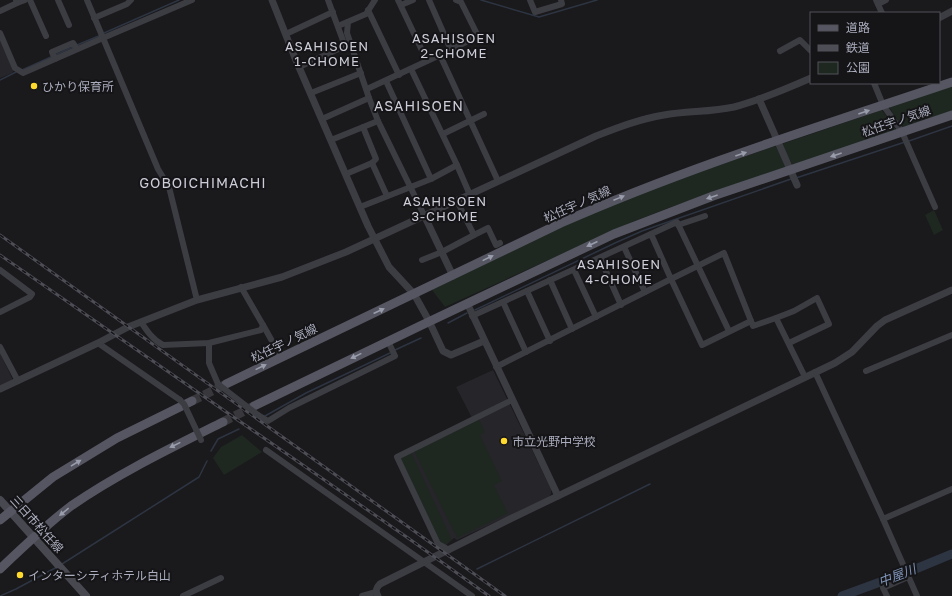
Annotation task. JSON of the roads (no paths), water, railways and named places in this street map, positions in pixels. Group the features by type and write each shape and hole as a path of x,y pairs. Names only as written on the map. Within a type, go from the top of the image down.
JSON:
{"main road":[{"name":"松任宇ノ気線","path":"222,384 453,276 561,223 613,200 698,168 952,82"},
{"name":"松任宇ノ気線","path":"254,406 575,252 648,220 713,196 794,178 904,139 952,115"},
{"path":"0,520 53,477 117,438 192,401"},
{"path":"0,569 33,538 71,507 140,463 223,422"},
{"name":"三日市松任線","path":"0,500 86,596"}],"street":[{"path":"0,11 16,2 25,0"},
{"path":"30,0 46,36"},
{"path":"58,0 69,25"},
{"path":"87,0 158,169 169,187 197,300"},
{"path":"94,18 127,4 131,0"},
{"path":"0,33 15,68 19,71 77,50 102,36 192,0"},
{"path":"299,67 345,46 328,0"},
{"path":"338,26 366,14 375,0"},
{"path":"413,0 400,3 427,61"},
{"path":"429,0 451,50"},
{"path":"367,89 478,36 461,2 456,0"},
{"path":"530,0 535,12 562,4 561,0"},
{"path":"882,12 877,2 886,0"},
{"path":"274,1 299,67 360,207 389,267 414,294 443,351 451,355 484,341"},
{"path":"368,10 399,75"},
{"path":"940,17 952,11"},
{"path":"286,34 333,12"},
{"path":"348,22 347,33 378,121 453,276"},
{"path":"780,50 800,40 810,50"},
{"path":"55,59 52,52 73,43 77,50"},
{"path":"440,55 498,182"},
{"path":"411,69 443,134 470,195"},
{"path":"311,93 361,73"},
{"path":"0,390 128,327 197,300 282,277 346,252 625,124 664,115 706,112 733,107 759,99 810,78"},
{"path":"386,81 431,179"},
{"path":"874,84 883,106 904,139 935,207"},
{"path":"322,119 369,98"},
{"path":"759,99 794,178"},
{"path":"443,134 484,114"},
{"path":"331,140 378,121"},
{"path":"346,174 372,163 376,159 363,127"},
{"path":"372,163 387,196"},
{"path":"360,207 431,179 457,165"},
{"path":"457,201 474,235"},
{"path":"678,225 705,216"},
{"path":"472,316 677,222 729,331"},
{"path":"422,260 442,252 488,228 496,245 500,243"},
{"path":"651,234 702,345 751,321"},
{"path":"624,247 645,292"},
{"path":"496,366 550,341 724,253 753,326 794,311 816,298 829,324 789,343"},
{"path":"600,258 621,305"},
{"path":"574,270 596,317"},
{"path":"0,312 30,297 32,294 1,272"},
{"path":"550,280 572,329"},
{"path":"241,287 281,357"},
{"path":"362,596 377,594 377,588 380,584 835,362 852,352 877,326 885,320 952,290"},
{"path":"527,291 550,341"},
{"path":"503,302 526,352"},
{"path":"467,303 558,496"},
{"path":"776,318 805,377"},
{"path":"141,322 156,341 163,345 209,343 261,330 263,325"},
{"path":"866,371 952,334"},
{"path":"209,343 209,363 222,384 258,415 268,421 289,408 395,356 388,341"},
{"path":"98,343 180,400 184,404 201,440"},
{"path":"0,346 18,381"},
{"path":"815,372 917,596"},
{"path":"449,550 438,544 397,457 512,400"},
{"path":"266,450 472,596"},
{"path":"883,519 952,489"},
{"path":"887,596 883,588 906,574"},
{"path":"183,596 221,578"}],"waterway":[{"path":"104,33 179,0"},
{"path":"481,0 539,17 597,0"},
{"path":"77,45 101,35"},
{"path":"55,55 73,47"},
{"path":"22,70 51,57"},
{"path":"0,80 16,72"},
{"path":"909,141 952,126"},
{"path":"796,178 905,142"},
{"path":"475,310 642,231 791,179"},
{"path":"448,323 467,313"},
{"path":"395,350 421,338"},
{"path":"265,416 306,393 390,353"},
{"path":"211,451 218,439 239,429"},
{"path":"62,564 199,477 207,461"},
{"path":"477,569 650,484"},
{"name":"中屋川","path":"842,596 952,554"},
{"path":"0,596 57,567"}],"tunnel":[{"path":"192,401 226,384"},
{"path":"223,422 254,406"}],"railway":[{"path":"0,235 505,596"},
{"path":"0,255 408,538 489,596"}],"place":[{"name":"ひかり保育所","path":"34,86"},
{"name":"市立光野中学校","path":"504,441"},
{"name":"インターシティホテル白山","path":"20,575"}],"district":[{"name":"ASAHISOEN 2-CHOME","path":"454,46"},
{"name":"ASAHISOEN 1-CHOME","path":"327,54"},
{"name":"ASAHISOEN","path":"419,105"},
{"name":"GOBOICHIMACHI","path":"203,182"},
{"name":"ASAHISOEN 3-CHOME","path":"445,208"},
{"name":"ASAHISOEN 4-CHOME","path":"619,272"}]}
